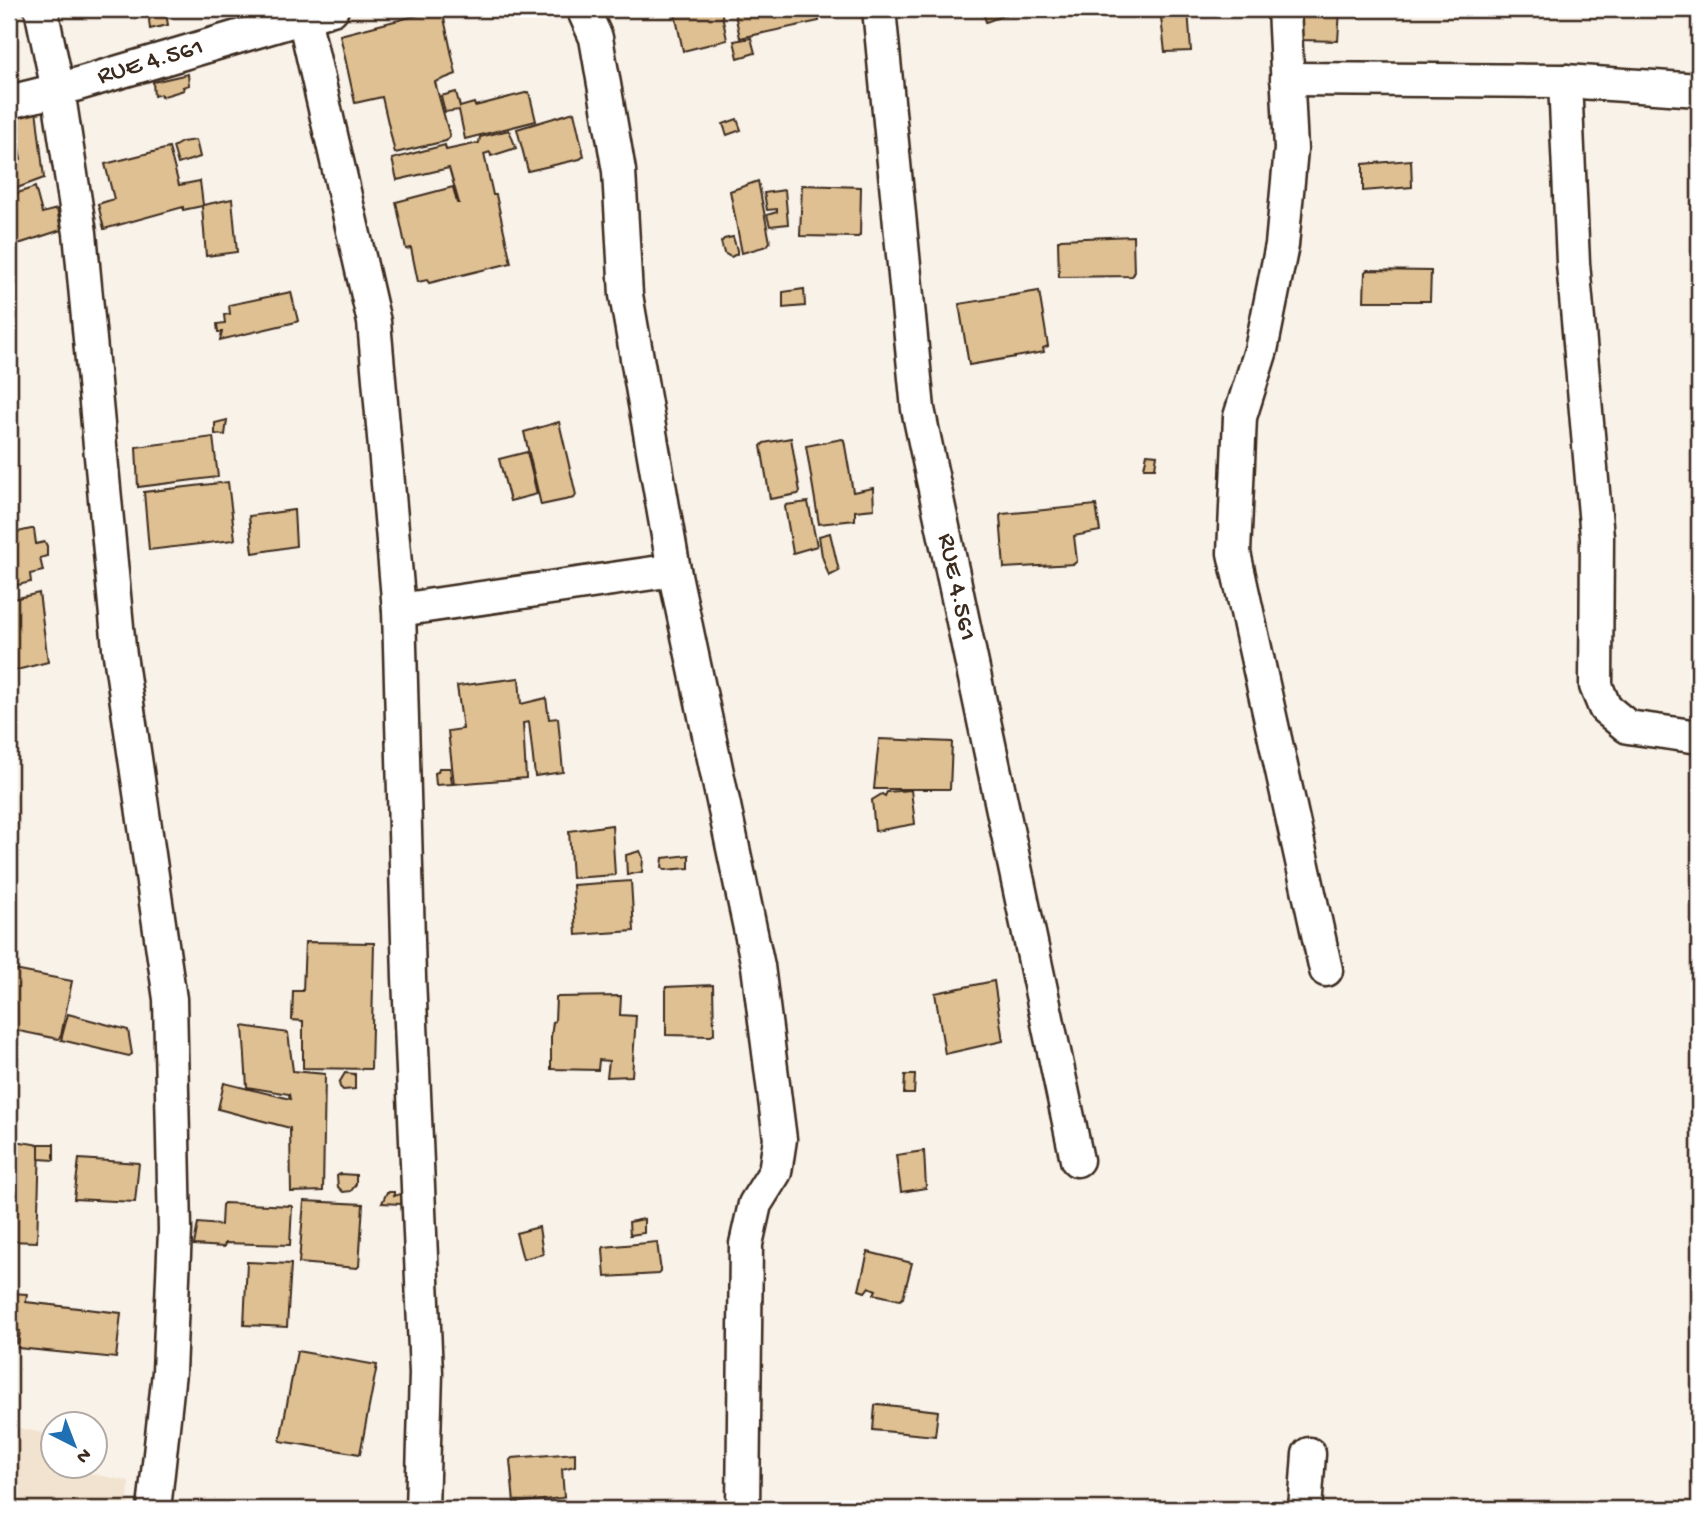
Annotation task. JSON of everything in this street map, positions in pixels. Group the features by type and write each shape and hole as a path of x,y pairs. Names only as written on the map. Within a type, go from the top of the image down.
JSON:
{"street":[{"path":"41,9 58,90 80,233 119,648 170,999 175,1230 169,1372 154,1509"},
{"path":"583,9 596,38 619,171 626,295 674,570 758,966 780,1139 775,1172 755,1204 746,1244 743,1509"},
{"name":"RUE 4.561","path":"879,9 918,409 1077,1160"},
{"path":"1284,9 1291,149 1282,244 1261,350 1240,417 1234,553 1326,970"},
{"path":"312,11 374,322 399,610 409,977 426,1373 422,1509"},
{"name":"RUE 4.561","path":"9,102 58,90 312,11"},
{"path":"1287,79 1565,80 1699,90"},
{"path":"1565,80 1573,263 1597,537 1595,686 1605,708 1628,727 1699,737"},
{"path":"399,610 674,570"},
{"path":"1305,1509 1309,1454"}],"shaded area":[{"path":"15,1427 38,1432 38,1480 108,1480 108,1477 129,1481 128,1509 40,1509 9,1504 9,1449"}],"building":[{"path":"442,9 456,74 435,82 450,137 446,141 395,153 382,97 355,103 340,35"},
{"path":"674,9 721,9 727,40 683,51"},
{"path":"734,9 817,9 819,21 740,38"},
{"path":"994,9 1019,10 986,22 983,12"},
{"path":"1160,9 1188,9 1191,51 1165,52"},
{"path":"1300,9 1340,9 1338,41 1300,40"},
{"path":"166,13 168,25 150,29 151,16"},
{"path":"751,38 755,53 738,58 734,41"},
{"path":"188,74 189,85 183,87 184,90 161,97 161,94 154,96 153,82"},
{"path":"456,92 460,107 474,103 475,106 529,92 536,121 465,139 459,110 445,112 441,96"},
{"path":"36,109 44,178 9,191 9,147 12,162 21,159 16,114"},
{"path":"574,112 584,156 528,171 517,129"},
{"path":"737,119 741,130 727,135 723,124"},
{"path":"509,130 516,148 491,156 490,152 484,154 511,263 429,283 427,280 418,282 411,248 406,249 396,202 453,187 459,203 449,168 397,180 392,159 445,145 446,150 479,143 480,137"},
{"path":"196,140 200,157 178,164 173,147 182,142"},
{"path":"169,148 179,185 200,181 203,205 232,199 237,252 206,256 202,206 183,210 183,207 104,229 98,204 114,199 105,164"},
{"path":"1411,160 1412,187 1363,191 1363,164"},
{"path":"758,181 770,242 767,246 742,253 730,191"},
{"path":"802,185 861,187 860,235 800,236"},
{"path":"35,187 42,213 57,209 61,230 9,247 9,196"},
{"path":"785,190 788,224 770,226 767,215 777,212 777,209 767,210 764,193"},
{"path":"1133,236 1132,276 1059,277 1058,241 1061,239"},
{"path":"733,237 737,254 731,257 724,253 721,242"},
{"path":"1367,270 1431,271 1430,301 1364,301"},
{"path":"804,289 805,306 783,308 783,292"},
{"path":"1039,291 1048,346 1043,348 1044,352 969,365 959,304"},
{"path":"291,292 298,321 220,340 222,332 218,332 217,324 225,323 224,315 230,314 229,305"},
{"path":"227,420 225,435 215,434 215,423"},
{"path":"559,422 576,495 574,498 541,505 524,432"},
{"path":"213,437 218,477 138,487 136,447"},
{"path":"791,438 800,492 770,499 761,446 764,443"},
{"path":"842,439 853,492 873,488 874,509 855,511 855,520 819,524 806,446"},
{"path":"527,452 537,494 510,501 499,459"},
{"path":"1147,454 1157,455 1155,468 1144,468"},
{"path":"228,482 235,539 149,550 144,492"},
{"path":"808,502 817,546 793,553 785,507"},
{"path":"1096,505 1100,531 1074,536 1077,561 1074,564 1004,568 1002,514"},
{"path":"294,510 296,546 253,553 249,516"},
{"path":"34,529 36,544 45,542 47,546 47,556 40,558 43,571 30,574 31,582 9,587 9,534"},
{"path":"830,533 839,571 829,576 819,536"},
{"path":"39,593 48,662 9,672 9,600"},
{"path":"519,678 521,704 546,698 549,719 558,718 563,772 535,776 529,722 523,723 526,778 454,784 448,731 463,729 457,686"},
{"path":"879,739 952,742 950,789 874,789"},
{"path":"439,768 450,768 452,784 436,785 435,773"},
{"path":"911,790 915,824 875,831 872,800 882,794 885,796 887,792"},
{"path":"612,825 615,875 572,878 569,831"},
{"path":"640,851 643,858 642,872 627,875 626,855"},
{"path":"689,855 689,868 665,870 662,867 663,858"},
{"path":"631,881 634,931 576,935 573,885"},
{"path":"305,942 374,943 371,1069 303,1068 303,1021 292,1020 293,991 303,991"},
{"path":"9,969 72,981 61,1036 58,1039 9,1029"},
{"path":"994,981 1003,1041 945,1054 935,993"},
{"path":"713,985 714,1034 666,1035 666,987"},
{"path":"621,996 620,1015 636,1016 632,1076 607,1077 609,1061 599,1060 598,1070 551,1069 551,1037 556,998"},
{"path":"68,1014 128,1030 132,1054 129,1056 61,1040"},
{"path":"243,1026 288,1033 293,1071 325,1074 323,1191 291,1192 290,1128 218,1109 224,1083 290,1099 289,1094 247,1087"},
{"path":"345,1073 355,1074 355,1089 343,1090 340,1087 339,1083"},
{"path":"905,1075 915,1075 914,1094 904,1094"},
{"path":"9,1140 40,1145 37,1242 9,1241"},
{"path":"39,1144 54,1144 54,1160 39,1159"},
{"path":"924,1151 926,1188 901,1192 896,1155"},
{"path":"79,1159 139,1163 135,1202 74,1199"},
{"path":"356,1175 356,1184 351,1191 343,1192 338,1187 337,1176"},
{"path":"387,1192 394,1192 394,1196 403,1193 401,1204 382,1203"},
{"path":"304,1201 363,1204 357,1268 299,1263"},
{"path":"224,1203 292,1206 290,1245 194,1245 198,1223 221,1225"},
{"path":"644,1219 644,1233 630,1235 629,1222"},
{"path":"539,1227 543,1254 523,1259 516,1233"},
{"path":"657,1242 661,1272 659,1274 605,1277 604,1247"},
{"path":"868,1252 912,1263 903,1298 900,1300 874,1294 876,1290 869,1287 865,1292 859,1290"},
{"path":"247,1262 291,1264 287,1327 244,1325"},
{"path":"9,1293 27,1294 26,1302 121,1313 116,1358 18,1348 20,1331 9,1330"},
{"path":"9,1332 16,1333 14,1345 9,1344"},
{"path":"297,1351 377,1365 360,1454 280,1441"},
{"path":"878,1404 938,1411 935,1436 873,1430 875,1406"},
{"path":"575,1453 575,1466 562,1469 564,1497 514,1503 512,1458"}]}
